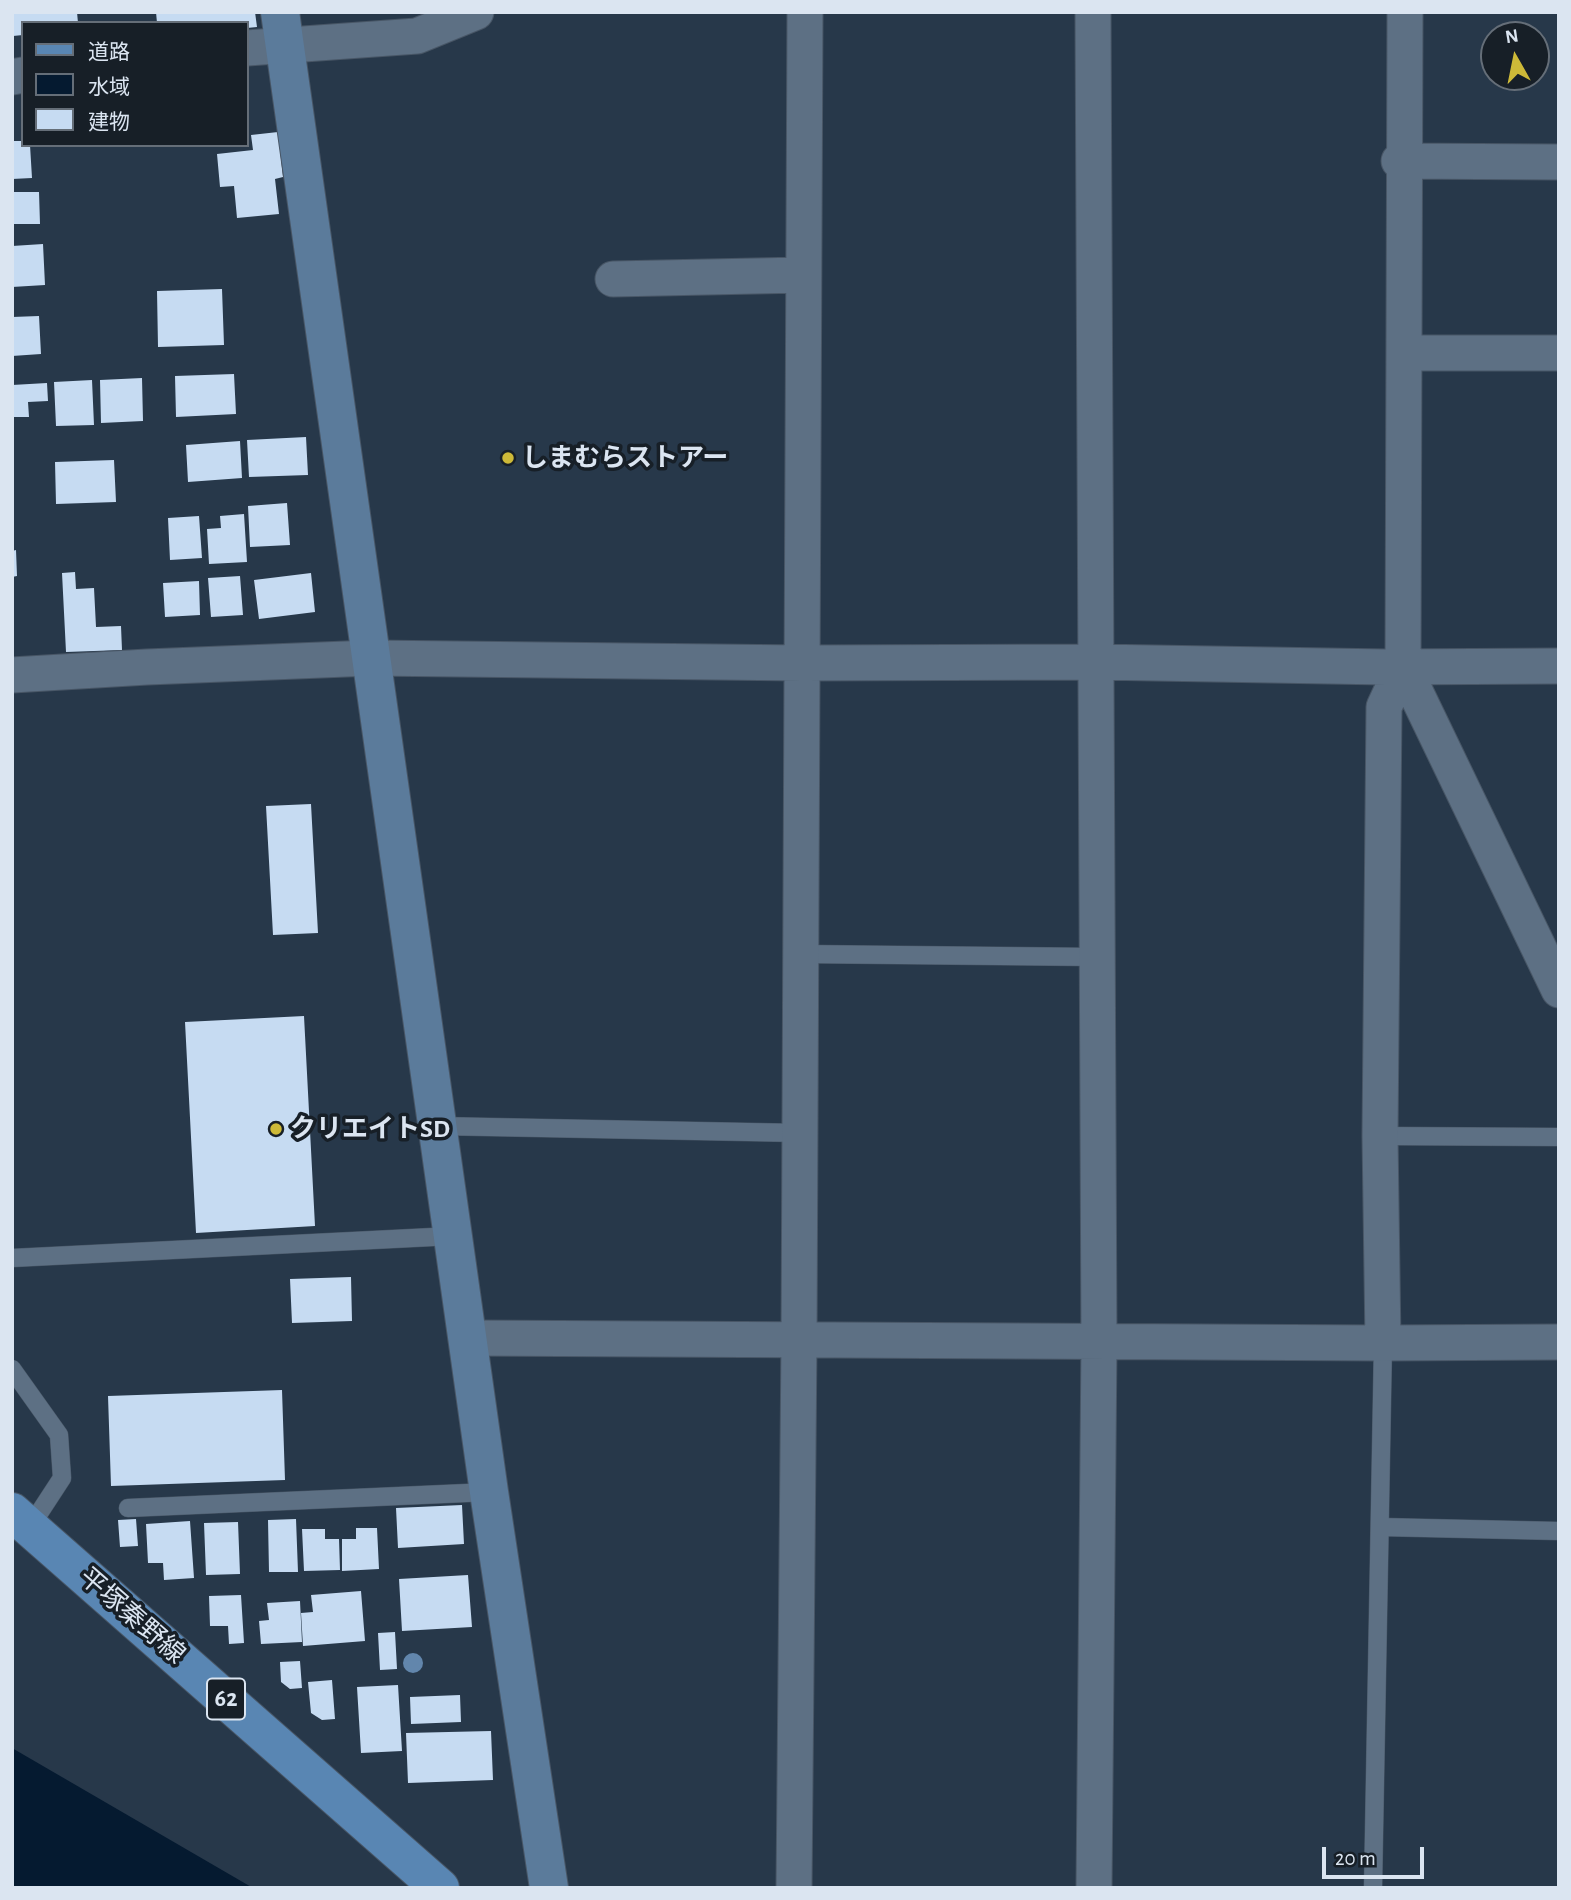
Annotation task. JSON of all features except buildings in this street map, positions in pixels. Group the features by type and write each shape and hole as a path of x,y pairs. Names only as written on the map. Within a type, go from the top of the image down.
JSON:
{"main road":[{"name":"平塚秦野線","path":"21,1520 440,1888"}],"street":[{"path":"248,47 283,28 417,36 476,12"},
{"path":"794,1888 805,12"},
{"path":"1093,12 1099,1342 1094,1888"},
{"path":"1383,1343 1380,1136 1384,706 1403,666 1404,353 1401,162 1405,12"},
{"path":"283,28 489,1492 549,1888"},
{"path":"1401,162 1559,162"},
{"path":"613,279 803,275"},
{"path":"1404,353 1559,353"},
{"path":"12,675 371,658 1559,666"},
{"path":"1403,666 1559,990"},
{"path":"468,1338 1559,1342"}],"lane":[{"path":"800,954 1098,957"},
{"path":"437,1126 800,1133"},
{"path":"1380,1136 1559,1137"},
{"path":"12,1258 453,1236"},
{"path":"1373,1888 1383,1343"},
{"path":"12,1369 59,1435 62,1478 21,1520"},
{"path":"128,1508 489,1492"},
{"path":"1380,1527 1559,1531"}],"water":[{"path":"12,1748 253,1888 12,1888"}],"place":[{"name":"しまむらストアー","path":"508,458"},
{"name":"クリエイトSD","path":"276,1129"}]}
